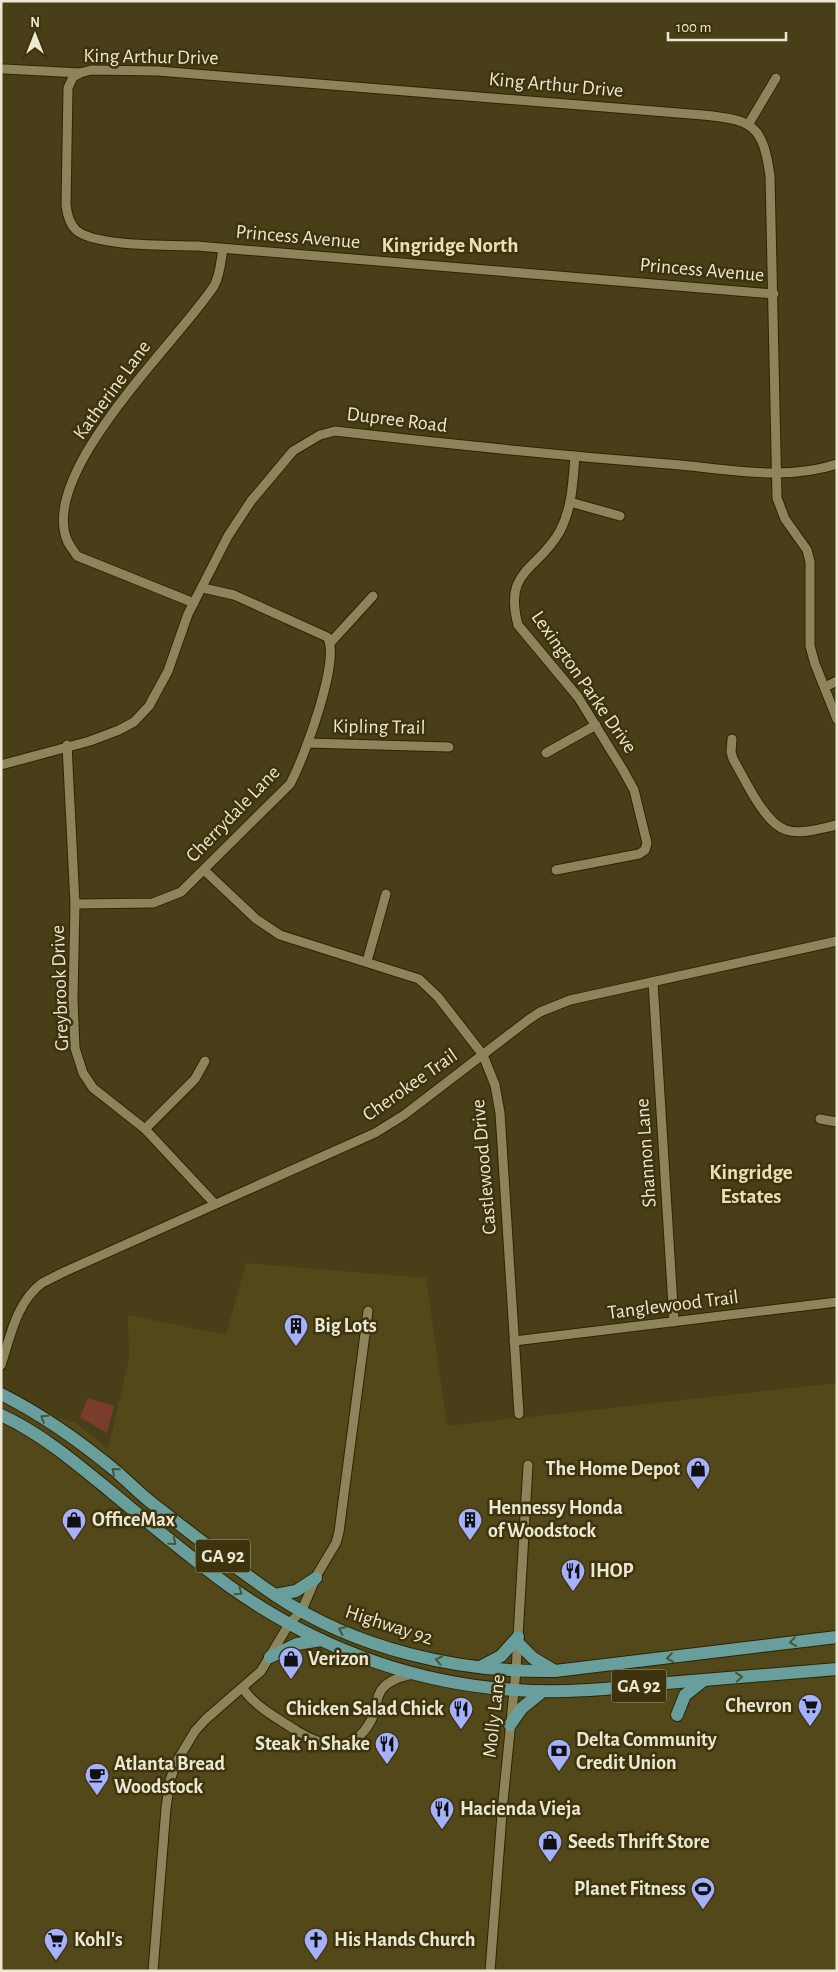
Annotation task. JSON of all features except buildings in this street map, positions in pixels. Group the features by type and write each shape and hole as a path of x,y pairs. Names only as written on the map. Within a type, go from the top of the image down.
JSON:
{"main road":[{"name":"Highway 92","path":"1,1394 42,1416 84,1446 146,1498 275,1595 354,1636 395,1650 480,1667 516,1670 555,1670 837,1637"},
{"name":"Highway 92","path":"1,1414 33,1432 75,1461 206,1568 289,1624 366,1659 413,1674 459,1684 543,1692 837,1669"},
{"path":"275,1595 296,1592 316,1578"},
{"path":"270,1657 297,1644 321,1640"},
{"path":"480,1667 501,1656 518,1640 534,1658 555,1670"},
{"path":"677,1715 685,1695 704,1680"},
{"path":"510,1725 522,1708 543,1692"}],"street":[{"name":"King Arthur Drive","path":"4,69 80,73 91,70 168,71 703,114 729,117 748,125 759,134 766,148 770,176 774,294 776,498 785,519 808,550 810,562 810,646 815,664 837,719"},
{"name":"Princess Avenue","path":"80,73 73,77 68,88 66,205 69,220 76,230 89,237 126,243 223,249 774,294"},
{"path":"748,125 776,78"},
{"name":"Katherine Lane","path":"194,603 77,556 66,539 64,511 70,490 85,456 106,421 215,284 223,249"},
{"name":"Dupree Road","path":"1,765 90,741 134,722 144,711 168,671 194,603 228,536 251,502 293,451 320,435 335,431 500,450 742,472 805,473 837,464"},
{"name":"Lexington Parke Drive","path":"556,870 607,862 639,854 646,850 647,843 634,790 596,725 567,684 518,625 515,612 514,597 523,572 550,546 560,530 570,502 575,456"},
{"path":"570,502 620,516"},
{"path":"203,588 234,595 327,637 331,642 374,596"},
{"name":"Cherrydale Lane","path":"75,904 138,904 164,900 181,892 290,784 308,743 326,683 332,654 331,642"},
{"path":"824,686 837,681"},
{"path":"546,753 596,725"},
{"path":"732,739 731,752 733,759 765,812 778,826 796,832 837,825"},
{"name":"Kipling Trail","path":"308,743 449,747"},
{"name":"Greybrook Drive","path":"67,746 75,904 74,1009 76,1048 83,1073 93,1088 146,1129 215,1204"},
{"name":"Castlewood Drive","path":"204,870 245,910 268,928 294,940 419,979 438,997 483,1055 494,1085 500,1113 518,1414"},
{"path":"367,962 386,894"},
{"name":"Cherokee Trail","path":"1,1365 20,1307 29,1294 42,1283 390,1125 528,1020 555,1005 837,941"},
{"name":"Shannon Lane","path":"653,982 674,1322"},
{"path":"146,1129 195,1078 205,1061"},
{"path":"820,1119 837,1122"},
{"name":"Tanglewood Trail","path":"514,1341 837,1302"},
{"path":"153,1971 166,1808 170,1780 177,1760 195,1731 261,1671 289,1624 302,1610 316,1578 336,1543 340,1532 368,1311"},
{"name":"Molly Lane","path":"490,1971 516,1670 528,1465"},
{"path":"243,1689 253,1703 304,1736 334,1746 356,1740 365,1730 384,1687 398,1678 413,1674"}],"shaded area":[{"path":"246,1263 426,1278 447,1426 837,1383 837,1971 1,1971 1,1403 76,1423 108,1449 129,1359 128,1315 226,1335"},
{"path":"88,1398 114,1406 107,1433 80,1417"}],"place":[{"name":"Big Lots","path":"296,1347"},
{"name":"The Home Depot","path":"698,1490"},
{"name":"OfficeMax","path":"74,1541"},
{"name":"Hennessy Honda of Woodstock","path":"470,1541"},
{"name":"IHOP","path":"573,1592"},
{"name":"Verizon","path":"291,1680"},
{"name":"Chevron","path":"810,1727"},
{"name":"Chicken Salad Chick","path":"461,1730"},
{"name":"Steak 'n Shake","path":"387,1765"},
{"name":"Delta Community Credit Union","path":"559,1772"},
{"name":"Atlanta Bread Woodstock","path":"97,1796"},
{"name":"Hacienda Vieja","path":"442,1830"},
{"name":"Seeds Thrift Store","path":"550,1863"},
{"name":"Planet Fitness","path":"703,1910"},
{"name":"Kohl's","path":"56,1961"},
{"name":"His Hands Church","path":"316,1961"}],"district":[{"name":"Kingridge North","path":"450,245"},
{"name":"Kingridge Estates","path":"751,1184"}]}
